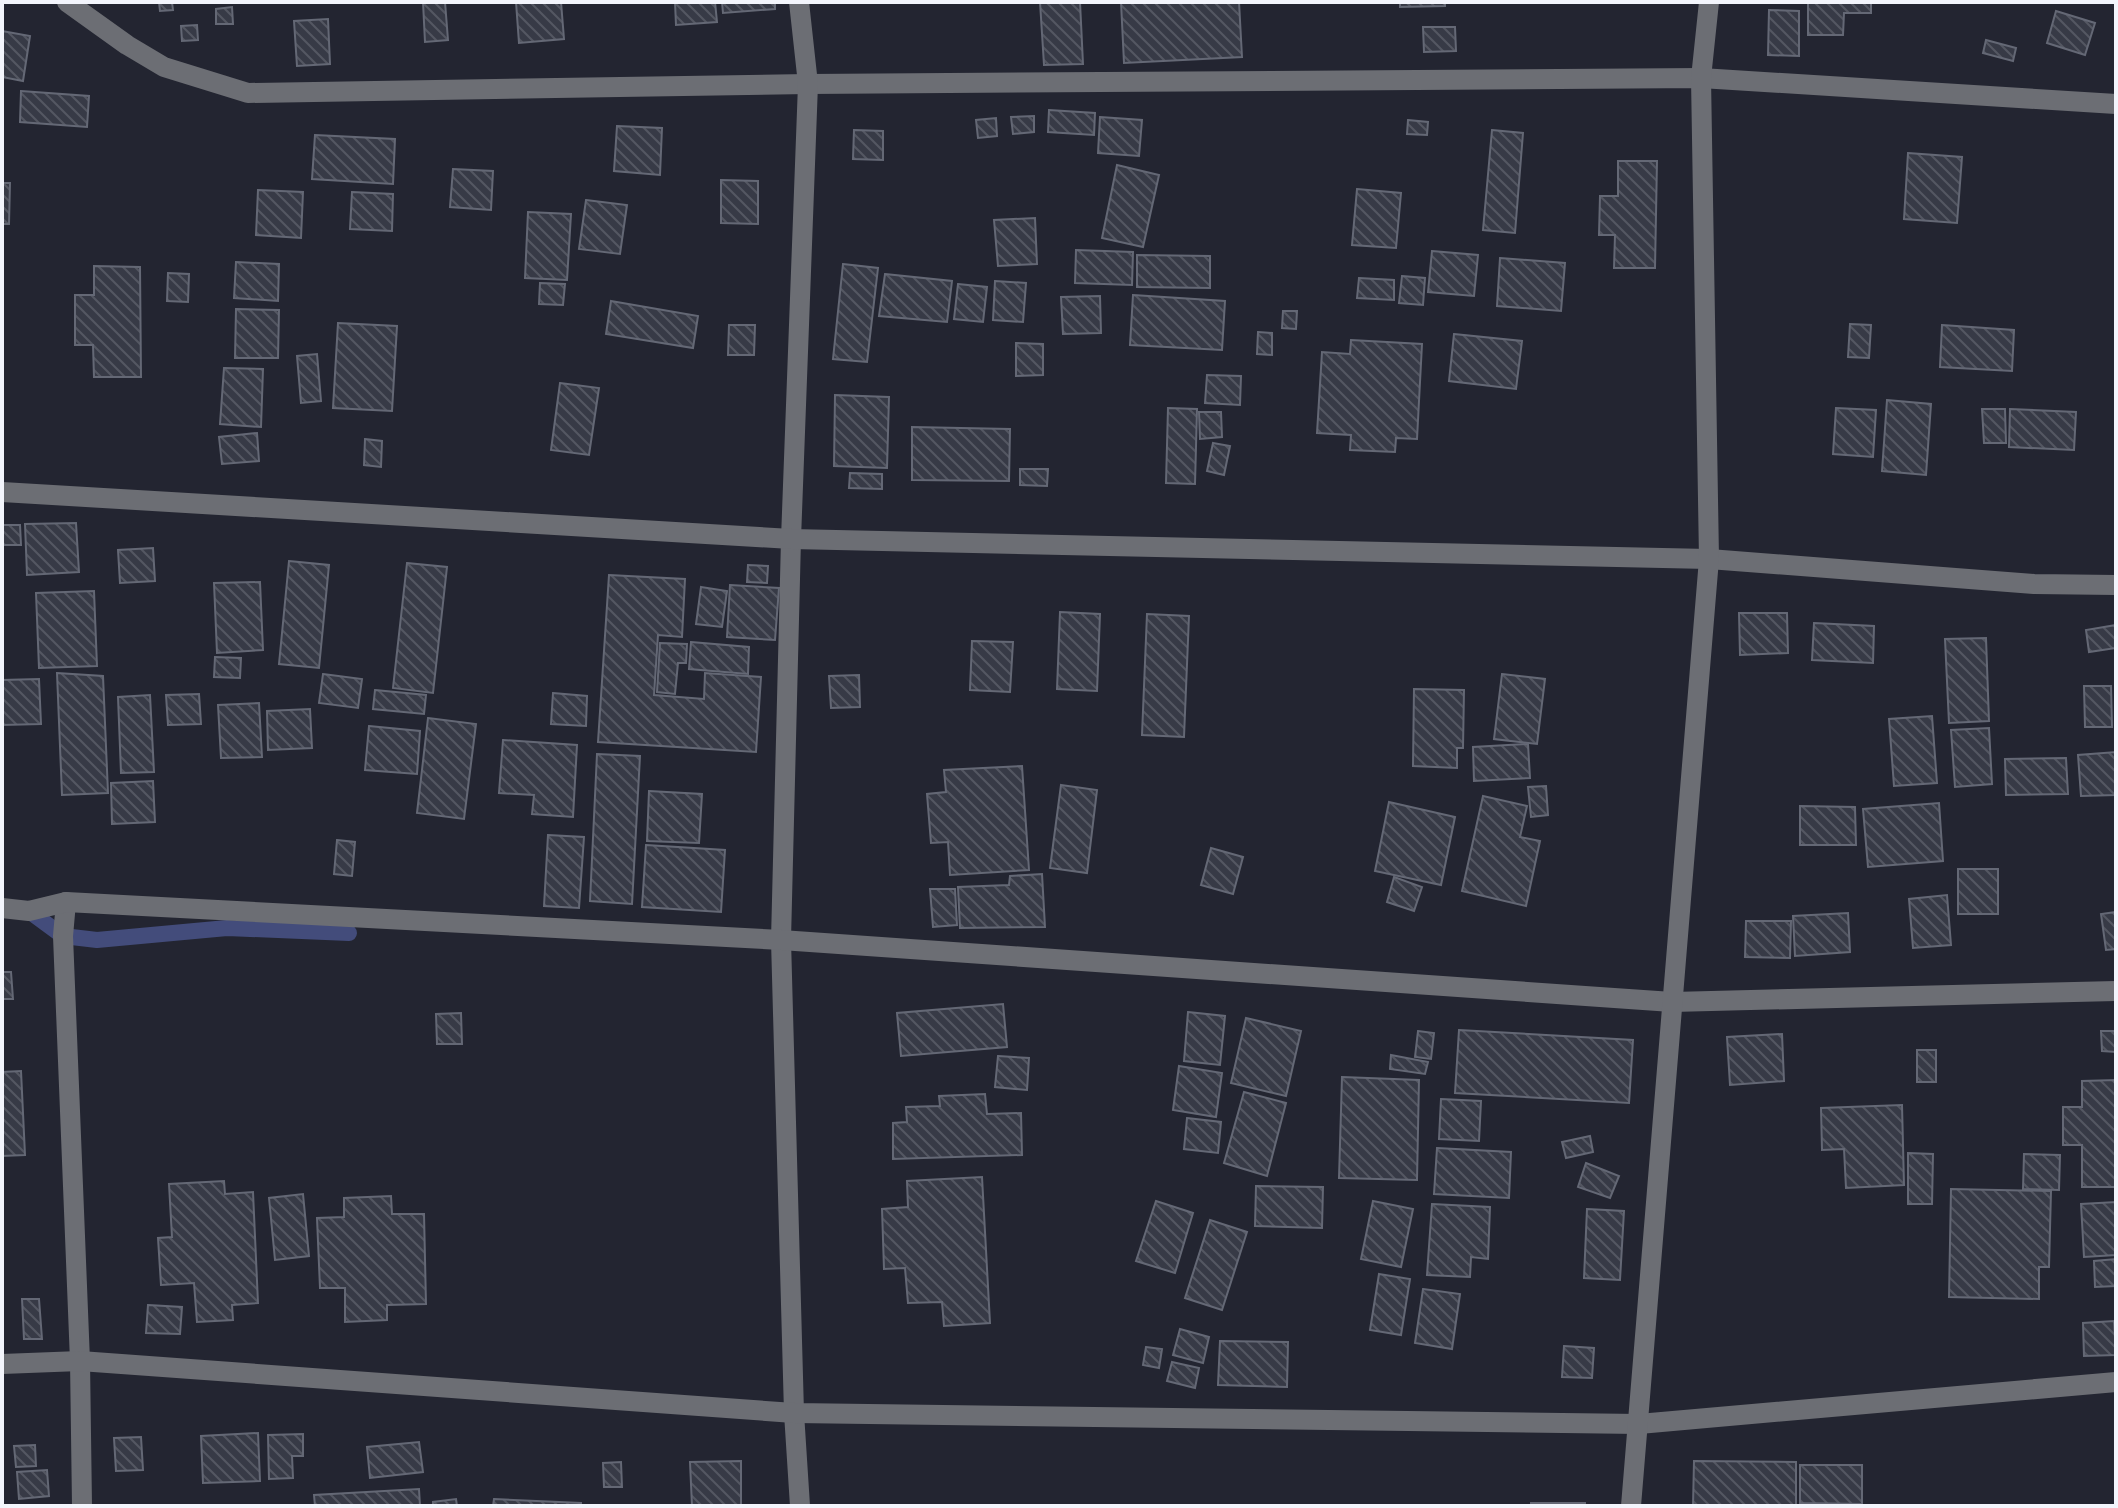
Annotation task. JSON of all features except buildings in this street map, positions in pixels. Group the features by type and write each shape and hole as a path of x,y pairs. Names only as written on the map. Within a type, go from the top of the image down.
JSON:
{"street":[{"path":"67,2 164,67 248,93 808,84 1701,78 2116,104"},
{"path":"799,2 808,84 791,539 781,940 794,1413 800,1506"},
{"path":"1631,1506 1709,559 1701,78 1709,2"},
{"path":"2,492 791,539 1709,559 2034,584 2116,585"},
{"path":"66,902 63,936 80,1361 82,1506"},
{"path":"2,908 29,911 66,902 781,940 1672,1002 2116,991"},
{"path":"2,1364 80,1361 794,1413 1639,1424 2116,1382"}],"waterway":[{"path":"24,910 63,936 97,940 227,928 349,933"}]}
